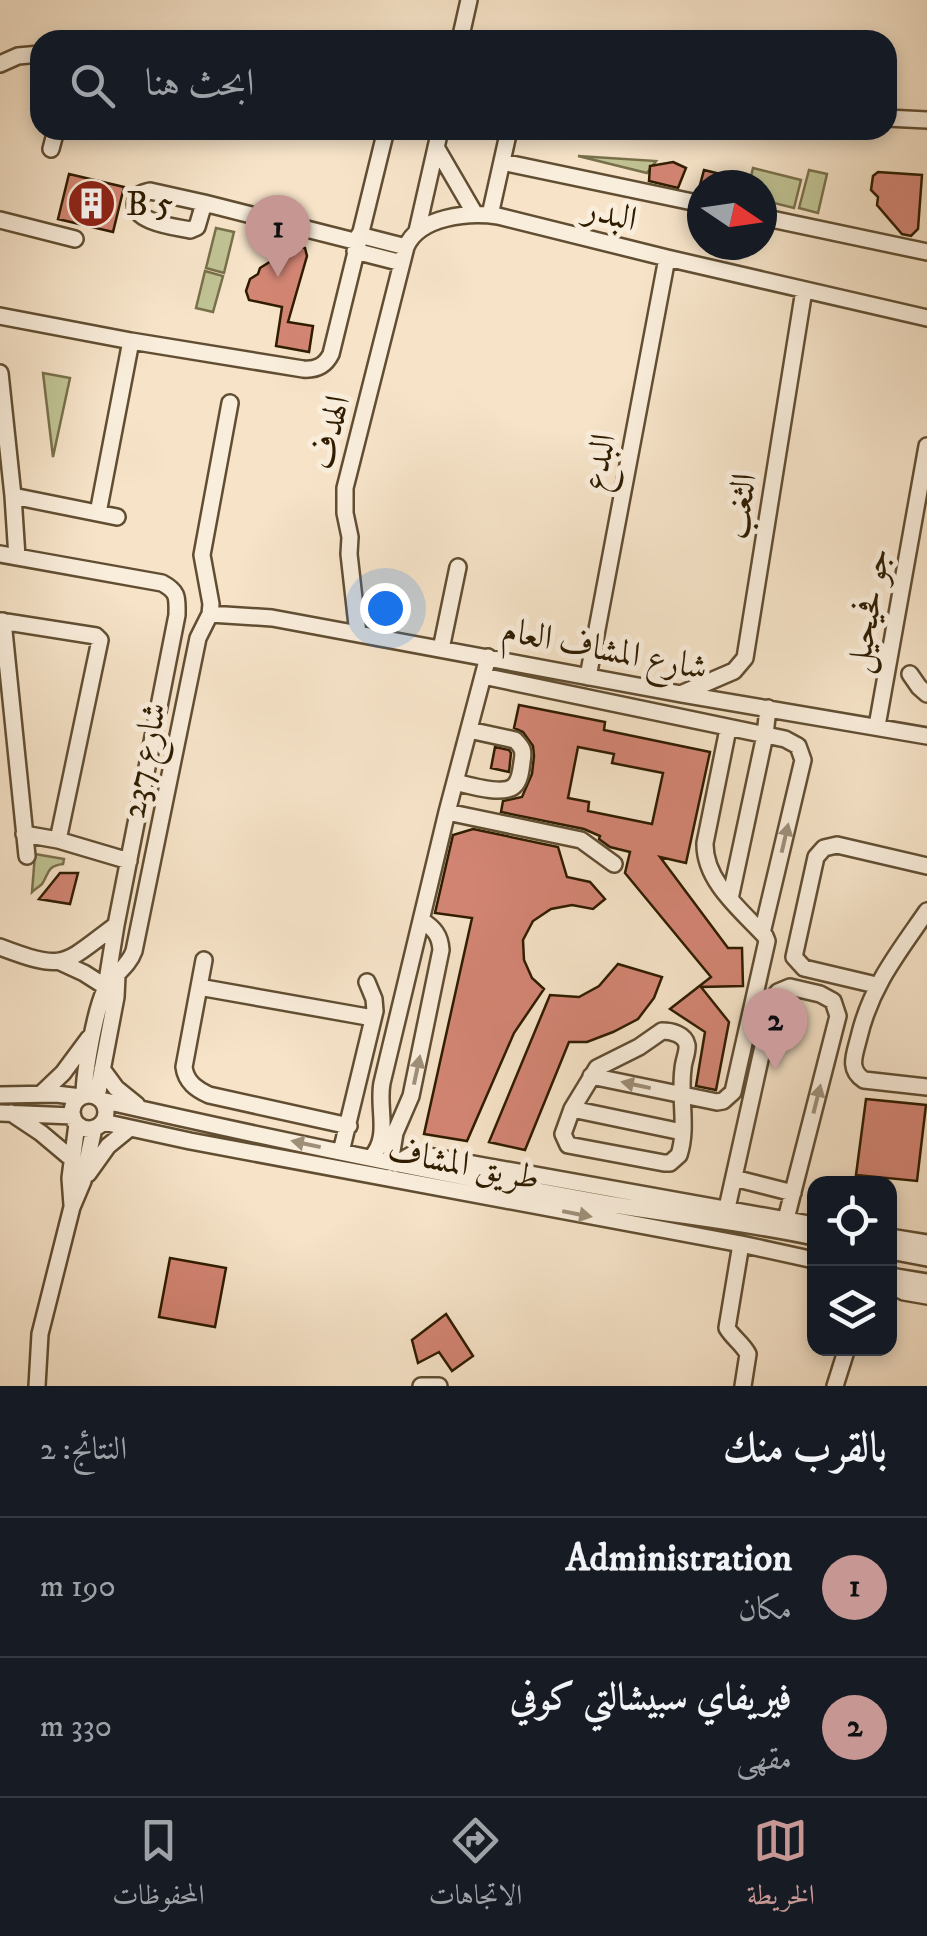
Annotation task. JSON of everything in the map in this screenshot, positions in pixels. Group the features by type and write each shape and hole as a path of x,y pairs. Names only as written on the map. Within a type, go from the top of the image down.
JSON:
{"street":[{"path":"462,30 469,0"},
{"path":"0,64 30,55"},
{"path":"897,118 927,120"},
{"path":"51,150 54,140"},
{"path":"0,316 303,369 323,365 331,354 383,140"},
{"path":"204,203 404,255 417,231 438,140"},
{"path":"436,147 483,215 495,195 507,140"},
{"path":"502,162 687,201"},
{"name":"البدر","path":"417,231 447,220 483,215 927,318"},
{"path":"777,219 927,252"},
{"path":"0,220 74,239"},
{"name":"الهدف","path":"358,634 345,488 404,255"},
{"name":"البدع","path":"588,677 668,258"},
{"name":"الثغب","path":"681,694 734,671 744,658 804,290"},
{"path":"98,514 131,341"},
{"path":"0,373 13,496 8,555 162,583 172,588 177,598 177,615 116,925 112,982 60,962 39,961 0,947"},
{"path":"175,593 209,606 203,540 230,402"},
{"name":"جو فحيحيل","path":"877,726 927,446"},
{"path":"13,496 117,518"},
{"path":"441,650 458,567"},
{"name":"شارع المشاف العام","path":"209,606 927,736"},
{"name":"شارع 237","path":"91,1097 86,1070 96,1026 112,982 134,951 198,638 209,606"},
{"path":"27,856 2,621 96,636 100,640 59,837"},
{"path":"372,1158 384,1137 380,1095 488,657"},
{"path":"910,674 927,694"},
{"path":"483,676 792,741 804,760 762,932"},
{"path":"730,899 768,708"},
{"path":"590,1076 716,1102 733,1092 767,941 730,899 711,871 705,850 728,729"},
{"path":"455,782 503,791 518,781 524,754 520,744 469,730"},
{"path":"448,812 581,840 614,864"},
{"path":"24,834 59,837 130,854"},
{"path":"876,985 804,968 796,962 794,952 816,858 824,848 837,846 927,866"},
{"path":"927,911 876,985 853,1060 854,1070 864,1080 927,1087"},
{"path":"393,1164 395,1133 411,1096 442,950 437,933 421,920"},
{"path":"60,962 84,950 116,925"},
{"path":"204,960 185,1074 192,1085 209,1094 348,1126"},
{"name":"شارع 237","path":"91,1097 102,1069 117,991 112,982"},
{"path":"341,1152 373,1018 374,999 367,982"},
{"path":"199,987 373,1018"},
{"path":"727,1208 774,997 790,987 827,996 838,1016 786,1219"},
{"path":"42,1093 72,1062 96,1026"},
{"path":"395,1029 424,1034"},
{"path":"662,1031 671,1031 687,1044 681,1094 679,1155 670,1162 658,1163 565,1142 563,1134 572,1108 590,1076 604,1062 662,1031"},
{"path":"102,1069 116,1088 145,1110"},
{"path":"204,1124 209,1094"},
{"name":"طريق المشاف","path":"0,1095 91,1097 393,1164 807,1236"},
{"path":"72,1207 72,1159 87,1122 106,1110 91,1097 73,1107 87,1122 83,1182"},
{"path":"572,1108 682,1132"},
{"path":"6,1113 42,1132 72,1159"},
{"name":"طريق المشاف","path":"6,1113 130,1128 807,1258"},
{"path":"37,1386 40,1334 72,1207 83,1182 108,1146 130,1128"},
{"path":"608,1189 614,1154"},
{"name":"طريق المشاف","path":"393,1164 418,1155 807,1224"},
{"path":"734,1178 793,1193"},
{"path":"897,1238 927,1244"},
{"path":"741,1244 726,1328 748,1354 743,1386"},
{"path":"897,1252 927,1258"},
{"path":"897,1277 927,1282"},
{"path":"897,1288 927,1296"},
{"path":"835,1386 844,1356"},
{"path":"421,1386 439,1386"}],"green space":[{"path":"578,156 656,161 647,173"},
{"path":"809,170 827,174 818,213 799,208"},
{"path":"777,174 801,180 794,208 777,204"},
{"path":"216,228 234,232 224,273 206,268"},
{"path":"205,271 223,276 213,312 196,308"},
{"path":"43,373 70,378 53,457"},
{"path":"35,854 64,859 32,892"}],"building":[{"path":"673,162 686,168 678,188 649,181 650,166"},
{"path":"878,172 922,175 918,229 911,236 902,234 877,205 878,197 871,190 873,176"},
{"name":"B 5","path":"69,174 124,187 113,232 58,219"},
{"path":"295,246 305,248 307,256 288,322 313,326 309,352 276,346 282,307 249,300 246,291 260,268"},
{"path":"519,705 605,722 604,730 710,752 686,863 660,857 728,948 742,948 743,986 701,987 729,1022 716,1090 696,1086 705,1032 670,1009 711,977 625,873 630,852 610,847 600,836 584,829 501,812 503,801 522,797 532,774 533,746 523,732 514,728","holes":["578,747 614,754 612,763 663,773 652,824 588,811 589,802 568,798"]},
{"path":"495,747 511,753 509,772 491,768"},
{"path":"473,829 558,847 567,877 590,882 605,899 593,909 572,905 551,909 533,921 523,940 524,960 532,978 544,989 514,1033 467,1141 424,1134 472,918 435,913 453,835"},
{"path":"60,873 78,873 70,904 39,899"},
{"path":"618,964 662,977 654,998 638,1019 613,1032 587,1042 569,1042 525,1150 489,1142 550,995 579,997 599,986"},
{"path":"866,1099 926,1105 917,1181 897,1176 856,1175"},
{"path":"170,1258 226,1268 215,1327 159,1317"},
{"path":"446,1314 473,1356 452,1371 439,1352 418,1363 412,1340"}],"place":[{"name":"B 5","path":"91,203"},
{"name":"Administration","path":"278,277"},
{"name":"فيريفاي سبيشالتي كوفي","path":"775,1070"}]}
